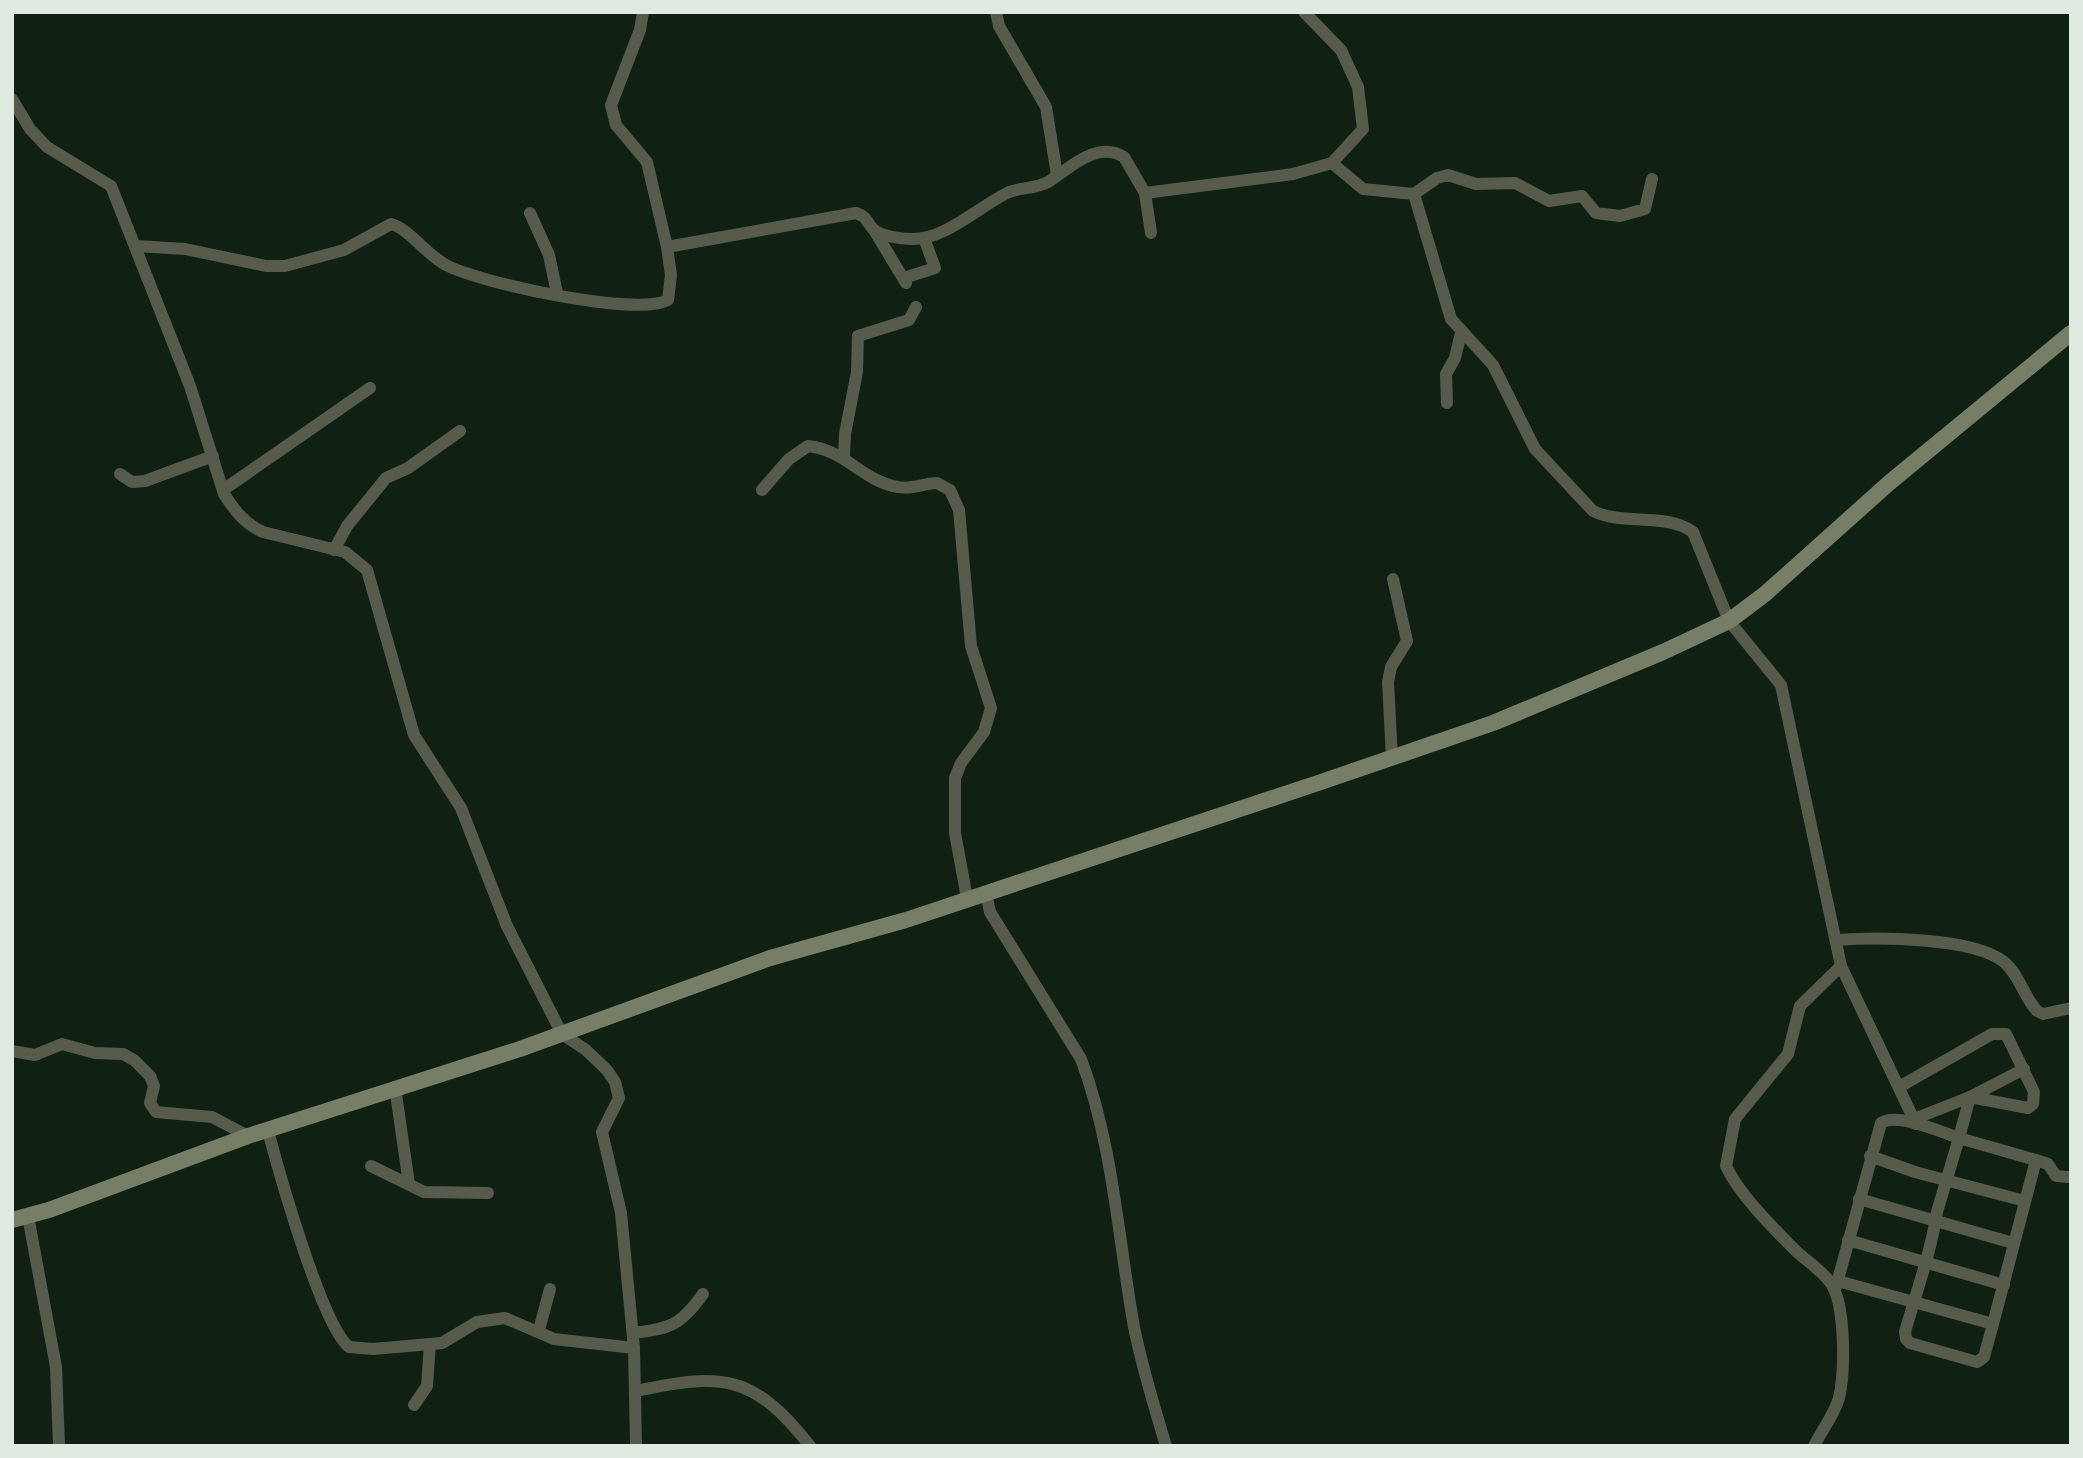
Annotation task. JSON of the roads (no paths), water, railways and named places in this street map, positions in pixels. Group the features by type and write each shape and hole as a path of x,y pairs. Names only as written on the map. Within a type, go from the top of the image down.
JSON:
{"street":[{"path":"137,246 185,249 266,266 285,266 344,250 391,224 400,226 419,246 449,267 482,280 532,292 557,293 616,303 664,302 671,292 667,247 647,162 616,125 611,105 640,30 643,12"},
{"path":"1154,192 1293,174 1332,163 1363,129 1358,87 1338,44 1304,12"},
{"path":"996,13 999,26 1046,107 1057,174"},
{"path":"12,99 30,129 47,146 61,158 107,181 137,246 191,386 223,490 233,508 253,527 334,550 360,561 367,570 414,735 461,808 507,926 562,1034 586,1050 607,1070 619,1090 619,1098 602,1132 621,1213 634,1348 636,1446"},
{"path":"874,230 910,240 924,238 959,222 1008,193 1045,183 1091,155 1111,151 1127,160 1154,192 1151,233"},
{"path":"1332,163 1363,188 1414,194 1437,178 1448,175 1476,184 1515,183 1549,201 1582,196 1596,213 1620,216 1645,209 1652,180"},
{"path":"1414,194 1447,313 1461,332 1493,365 1535,449 1586,506 1606,516 1679,525 1693,531 1729,621 1781,685 1810,834 1841,966 1915,1122"},
{"path":"530,213 549,255 557,293"},
{"path":"667,247 856,213 866,216 905,281 935,268 924,238"},
{"path":"844,456 845,434 857,372 858,336 909,320 916,307"},
{"path":"1447,403 1446,374 1455,358 1461,332"},
{"path":"59,1446 56,1367 20,1218 248,1136 562,1034 770,958 906,920 1392,758 1493,723 1663,652 1729,621 2071,333"},
{"path":"223,490 370,388"},
{"path":"334,550 347,526 386,478 408,468 460,431"},
{"path":"762,490 789,460 808,446 844,456 866,476 896,487 913,488 927,483 944,485 957,504 971,646 991,715 954,778 955,833 967,898"},
{"path":"120,474 132,482 145,481 213,456"},
{"path":"1392,758 1388,682 1391,667 1407,641 1393,579"},
{"path":"986,893 990,912 1081,1059 1090,1082 1120,1231 1134,1324 1149,1395 1166,1446"},
{"path":"1837,940 1894,938 1990,954 2011,969 2037,1012 2043,1014 2071,1008"},
{"path":"1841,966 1800,1006 1788,1054 1735,1118 1727,1166 1742,1191 1794,1249 1836,1286 1993,1324"},
{"path":"1899,1087 1997,1032 2009,1037 2034,1092 2031,1107 1970,1097"},
{"path":"12,1051 35,1055 62,1044 95,1054 123,1055 134,1060 150,1076 154,1086 150,1103 156,1112 218,1118 248,1136"},
{"path":"1915,1122 2024,1069"},
{"path":"395,1087 409,1184"},
{"path":"1970,1097 1905,1332 1907,1342 1977,1362 1984,1357 2036,1160"},
{"path":"1814,1446 1839,1398 1842,1322 1836,1286 1870,1156 1879,1127 1884,1121 1915,1122 2036,1160 2049,1165 2056,1176 2067,1177"},
{"path":"268,1131 293,1216 344,1343 349,1348 373,1349 430,1344 448,1340 469,1326 491,1318 519,1321 554,1339 634,1348"},
{"path":"1870,1156 1946,1181 2025,1201"},
{"path":"371,1166 424,1192 488,1194"},
{"path":"1859,1199 2013,1243"},
{"path":"1848,1240 2004,1285"},
{"path":"539,1330 550,1289"},
{"path":"633,1333 671,1328 692,1309 703,1294"},
{"path":"414,1405 427,1386 430,1344"},
{"path":"636,1391 678,1382 729,1381 774,1406 810,1446"}]}
